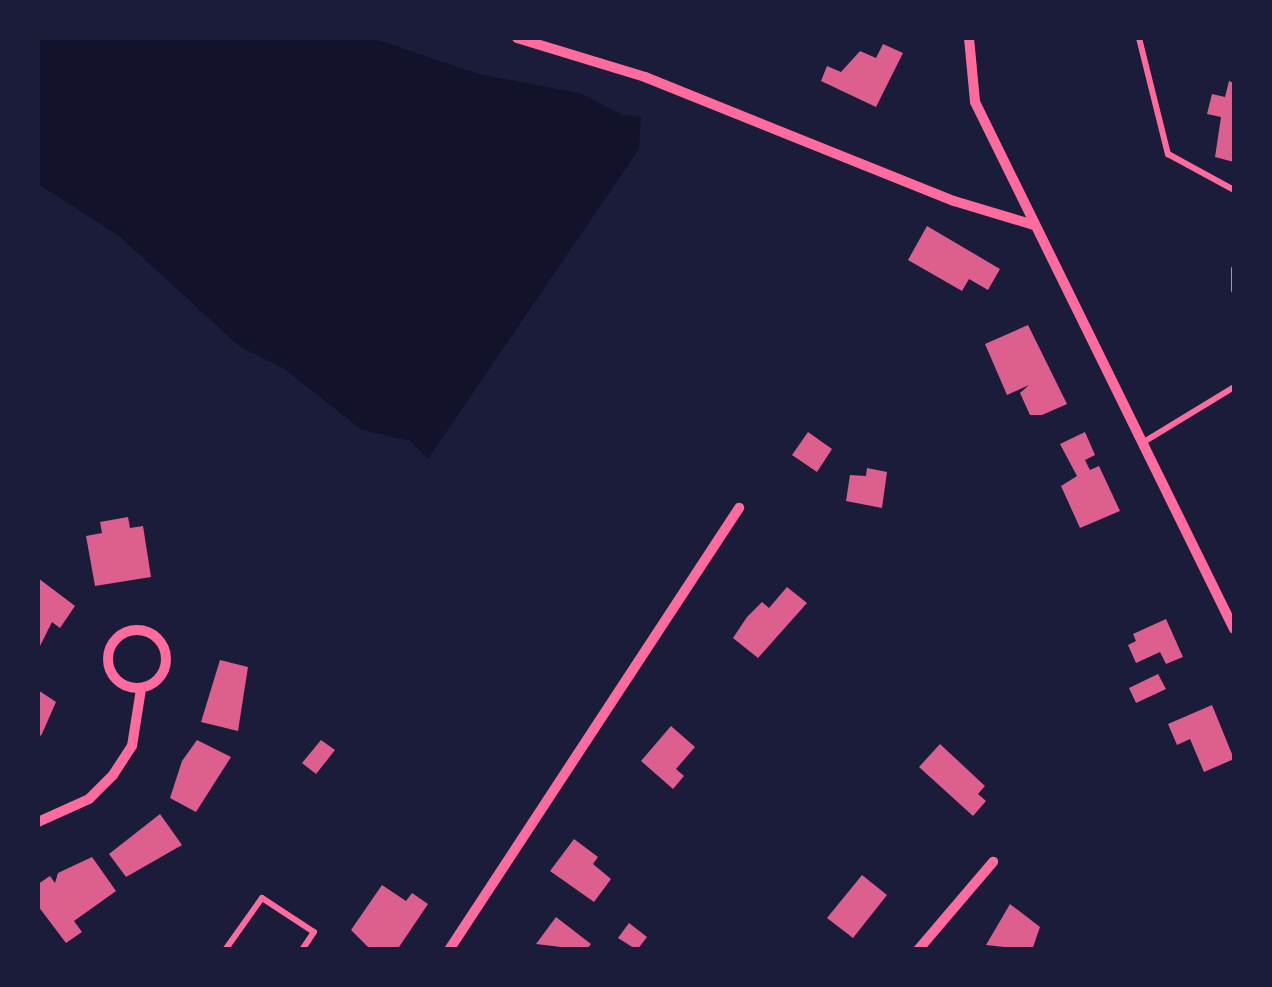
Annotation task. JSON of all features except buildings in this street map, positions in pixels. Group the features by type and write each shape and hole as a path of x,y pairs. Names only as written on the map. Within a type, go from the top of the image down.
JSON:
{"street":[{"path":"517,38 735,110 954,200 1034,225"},
{"path":"969,38 975,102 1146,440 1234,629"},
{"path":"449,950 739,508"},
{"path":"138,630 163,644 167,663 158,680 141,689 115,679 108,661 120,635 138,630"},
{"path":"38,822 89,799 114,776 132,746 141,689"},
{"path":"918,950 993,862"}],"lane":[{"path":"1138,38 1168,154 1234,190"},
{"path":"1234,269 1234,290"},
{"path":"1146,440 1234,387"},
{"path":"224,950 262,898 314,932 302,950"}],"shaded area":[{"path":"38,38 373,38 478,74 580,93 622,115 641,117 639,149 428,459 410,441 362,430 283,368 239,346 119,236 38,184"}]}
